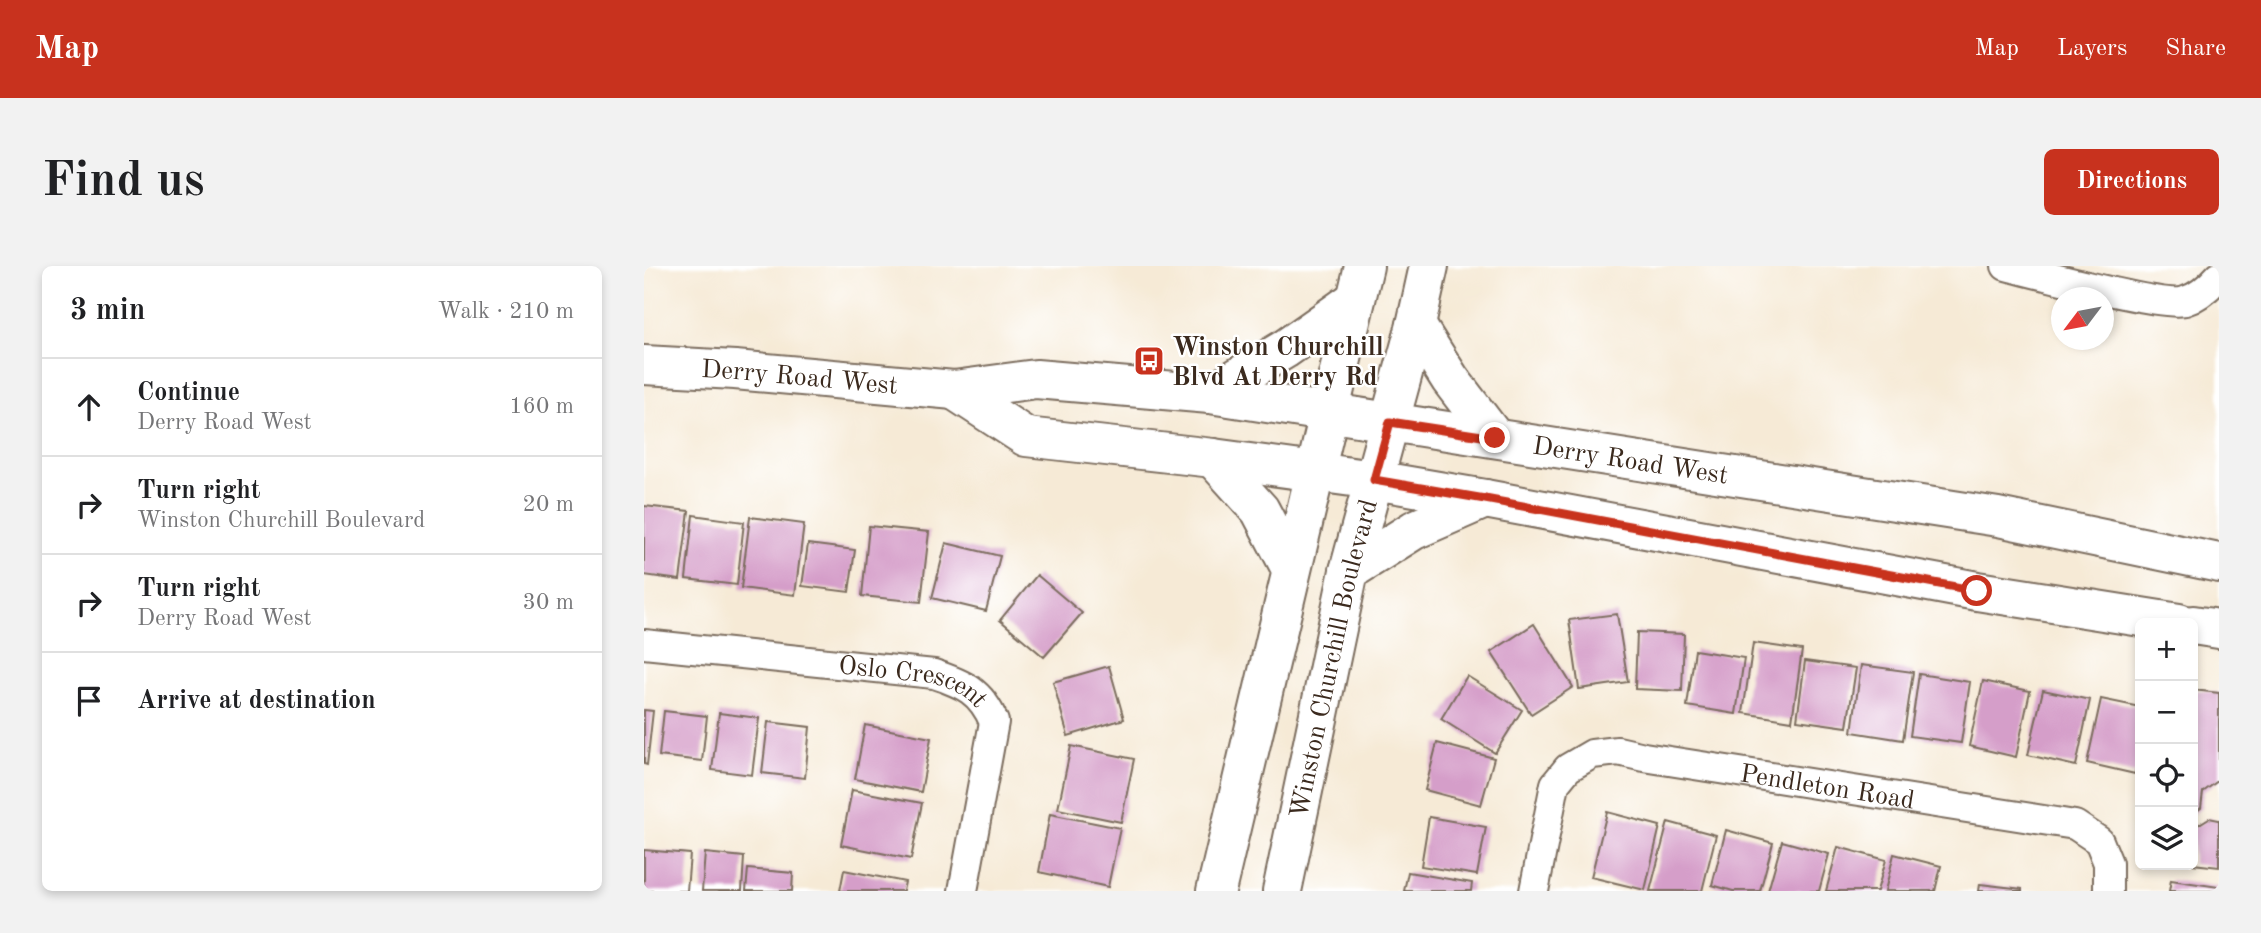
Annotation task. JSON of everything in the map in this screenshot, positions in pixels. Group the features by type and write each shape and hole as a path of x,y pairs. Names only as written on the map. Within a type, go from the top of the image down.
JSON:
{"main road":[{"name":"Winston Churchill Boulevard","path":"1282,891 1349,571 1416,325 1429,266"},
{"path":"1210,394 1285,349 1360,283"},
{"path":"1216,891 1360,283"},
{"path":"1416,325 1450,379 1495,438"},
{"name":"Derry Road West","path":"644,365 735,370 954,390 1036,379 1210,394 1998,517 2219,563"},
{"name":"Derry Road West","path":"954,390 1026,437 1374,480 1977,591 2147,618"},
{"path":"1213,458 1260,510 1291,569"},
{"path":"1349,571 1414,530 1485,499"},
{"path":"2198,626 2219,629"}],"street":[{"path":"2006,266 2141,297 2183,302 2209,287 2219,276"},
{"name":"Oslo Crescent","path":"644,644 934,674 964,684 986,704 994,722 963,891"},
{"name":"Pendleton Road","path":"1534,891 1555,784 1568,768 1592,754 1618,751 2075,825 2099,841 2108,863 2108,891"}],"building":[{"path":"644,506 689,511 680,580 644,575"},
{"path":"693,515 744,522 737,585 686,579"},
{"path":"750,517 804,524 795,595 741,588"},
{"path":"869,526 929,532 921,602 862,596"},
{"path":"946,543 1000,556 986,611 932,598"},
{"path":"808,544 855,550 849,592 802,586"},
{"path":"1037,575 1082,613 1044,657 1000,620"},
{"path":"1617,614 1628,682 1579,689 1569,620"},
{"path":"1534,624 1573,687 1531,714 1491,652"},
{"path":"1637,632 1684,634 1682,691 1635,689"},
{"path":"1753,643 1802,650 1792,721 1743,713"},
{"path":"1695,650 1744,658 1736,714 1687,706"},
{"path":"1805,661 1856,668 1847,727 1797,720"},
{"path":"1861,665 1913,672 1903,740 1852,732"},
{"path":"1109,666 1124,719 1068,736 1053,682"},
{"path":"1919,674 1970,682 1961,743 1910,736"},
{"path":"1467,676 1522,710 1495,753 1441,719"},
{"path":"1983,681 2030,691 2016,757 1969,746"},
{"path":"2043,690 2090,700 2076,766 2028,755"},
{"path":"2198,691 2219,693 2219,780 2203,792 2201,808 2198,810"},
{"path":"2101,699 2135,706 2135,774 2087,763"},
{"path":"644,710 653,711 647,765 644,764"},
{"path":"664,711 707,716 702,761 659,756"},
{"path":"719,713 759,718 752,775 712,770"},
{"path":"768,722 810,727 805,778 762,773"},
{"path":"865,725 931,738 921,792 855,779"},
{"path":"1437,743 1494,758 1481,805 1425,790"},
{"path":"1071,746 1134,759 1121,822 1058,809"},
{"path":"852,790 922,803 911,859 841,845"},
{"path":"1607,812 1660,826 1645,890 1591,877"},
{"path":"1050,814 1120,828 1108,887 1039,872"},
{"path":"1429,817 1486,827 1477,875 1421,866"},
{"path":"2209,818 2219,820 2219,867 2198,865 2198,825"},
{"path":"1668,822 1716,835 1702,891 1650,891"},
{"path":"1726,830 1773,843 1760,891 1733,891 1712,885"},
{"path":"1782,841 1829,854 1819,891 1768,891"},
{"path":"1838,847 1886,860 1877,891 1826,891"},
{"path":"644,850 690,854 687,891 644,891"},
{"path":"705,853 744,857 742,891 702,891"},
{"path":"1894,854 1941,866 1935,891 1885,891"},
{"path":"748,869 793,873 792,891 746,891"},
{"path":"844,870 905,882 903,891 840,891"},
{"path":"1408,872 1472,883 1471,891 1404,891"},
{"path":"2171,880 2219,887 2219,891 2169,891"},
{"path":"1980,884 2022,889 2022,891 1979,891"}],"place":[{"name":"Winston Churchill Blvd At Derry Rd","path":"1149,361"}],"route":[{"path":"1495,438 1390,422 1374,480 1977,591"}]}
